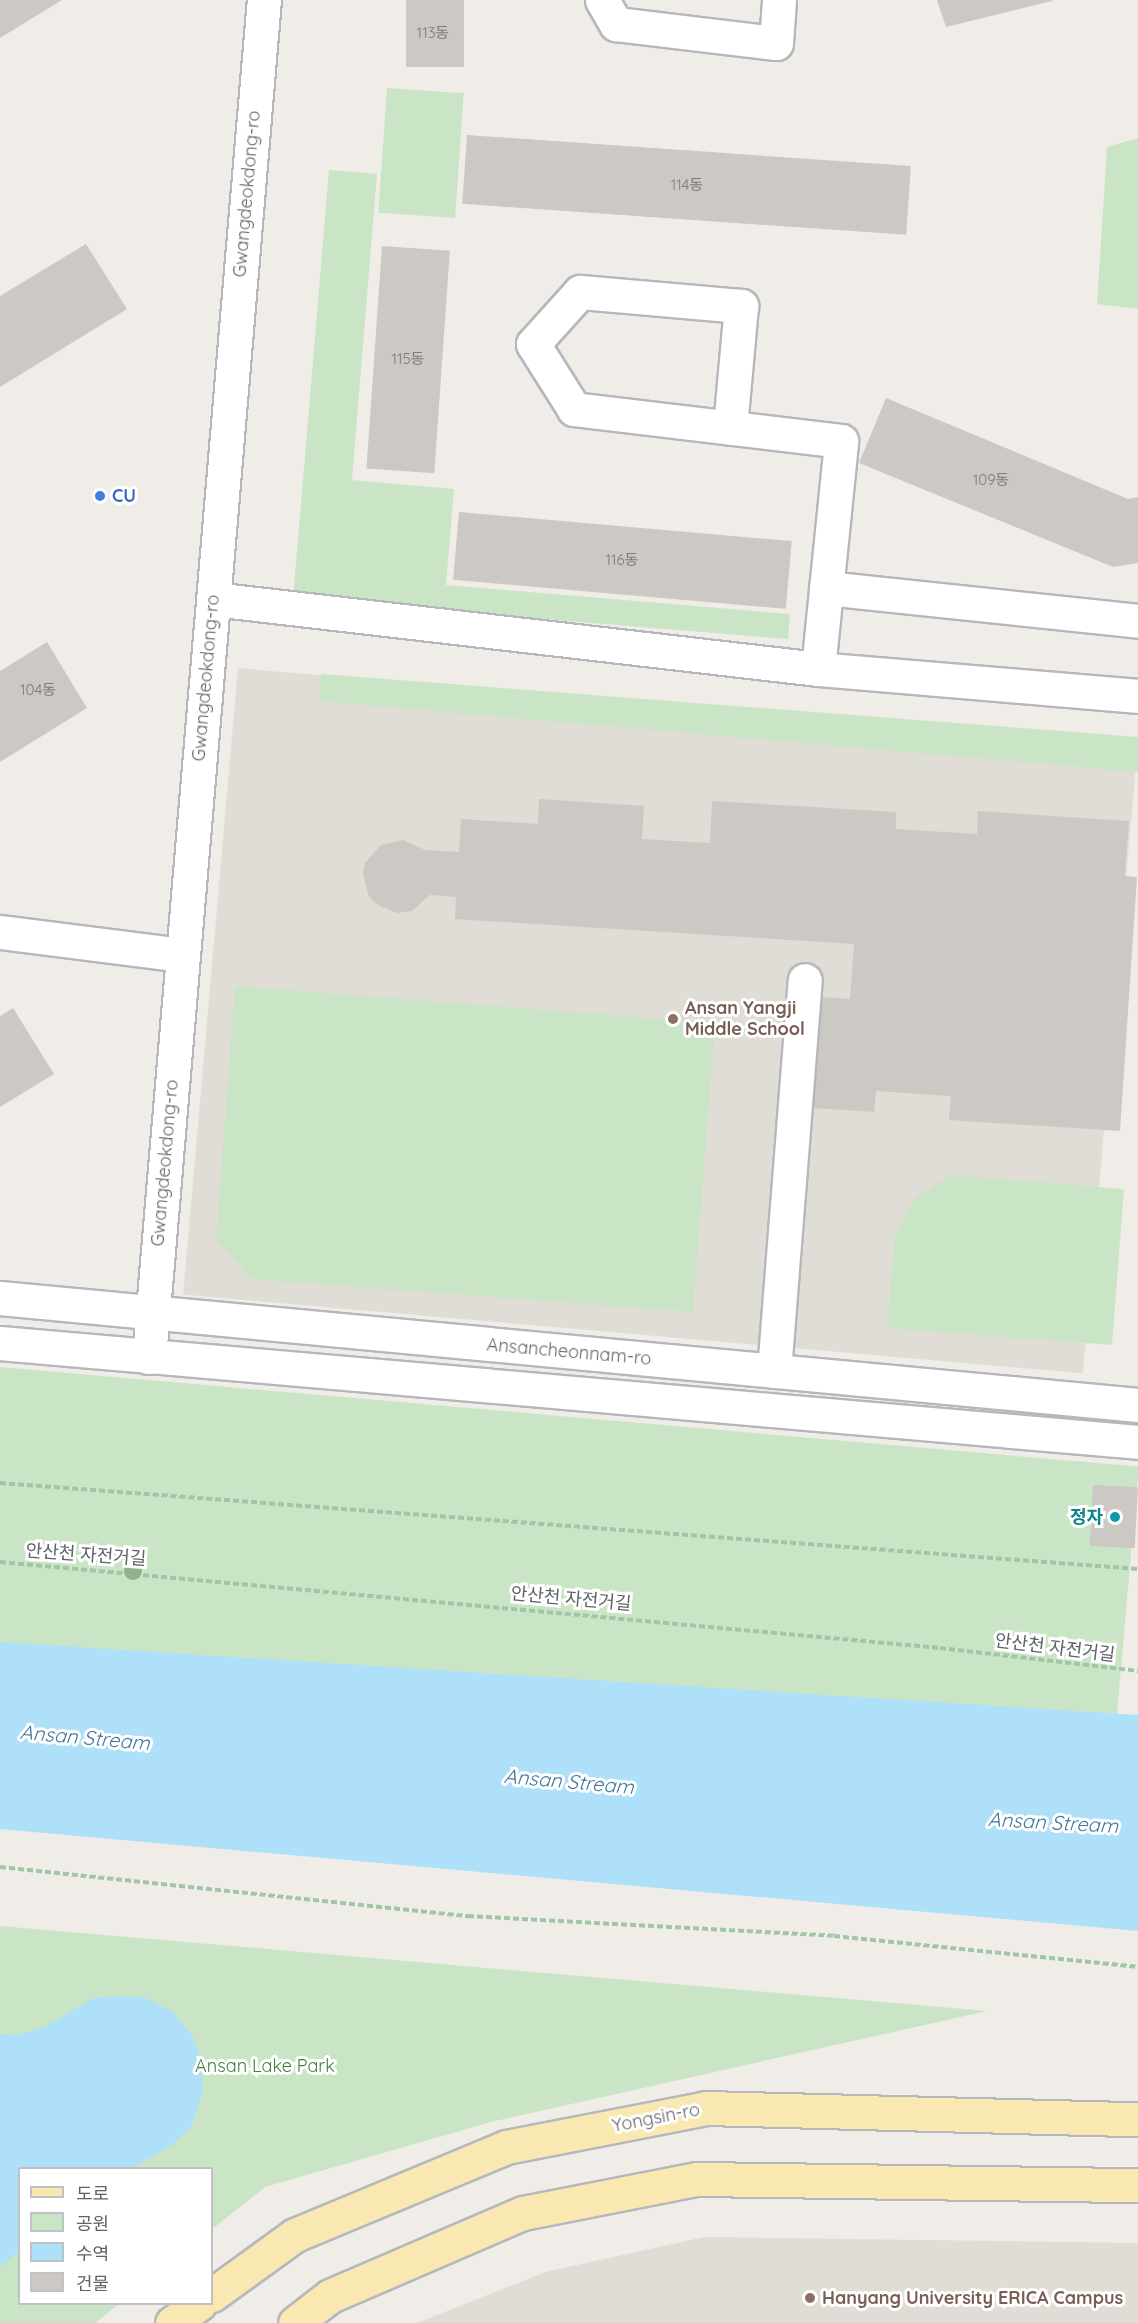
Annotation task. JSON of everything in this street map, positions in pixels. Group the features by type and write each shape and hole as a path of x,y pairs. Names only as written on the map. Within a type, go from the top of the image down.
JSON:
{"main road":[{"name":"Yongsin-ro","path":"213,2294 295,2235 506,2147 706,2108 1138,2119"},
{"path":"295,2323 330,2296 523,2213 697,2179 1138,2185"},
{"path":"172,2323 198,2305"}],"street":[{"name":"Gwangdeokdong-ro","path":"149,1357 264,0"},
{"path":"602,0 616,24 776,43 779,0"},
{"path":"730,428 741,306 580,292 533,344 574,409 730,428 841,441 818,669"},
{"path":"826,588 1138,621"},
{"path":"213,599 818,669 1138,696"},
{"path":"0,932 183,955"},
{"path":"774,1371 805,980"},
{"name":"Ansancheonnam-ro","path":"0,1298 1138,1406"},
{"path":"0,1343 1138,1442"}],"path":[{"path":"0,1483 1138,1569"},
{"name":"안산천 자전거길","path":"0,1562 940,1648 1138,1671"},
{"path":"0,1868 468,1917 834,1936 1138,1967"}],"shaded area":[{"name":"Ansan Yangji Middle School","path":"238,668 1138,747 1083,1373 183,1295"},
{"name":"Hanyang University ERICA Campus","path":"704,2237 1138,2243 1138,2323 417,2323 545,2272"}],"green space":[{"path":"387,88 464,93 455,218 378,213"},
{"path":"1138,138 1138,309 1097,304 1107,147"},
{"path":"329,170 377,174 352,480 454,489 446,585 790,614 788,639 293,599"},
{"path":"321,674 1138,737 1138,772 318,701"},
{"path":"235,986 715,1023 693,1312 252,1279 216,1240"},
{"path":"951,1175 1124,1189 1112,1345 887,1328 895,1235 915,1199"},
{"path":"0,1367 1138,1467 1115,1741 0,1643"},
{"name":"Ansan Lake Park","path":"0,1926 987,2011 491,2122 265,2187 213,2228 213,2167 18,2167 18,2305 118,2305 95,2323 0,2323"}],"water":[{"name":"Ansan Stream","path":"0,1642 1138,1715 1138,1931 0,1829"},
{"path":"123,1996 146,1998 173,2012 193,2037 202,2064 203,2091 191,2127 172,2145 134,2167 18,2167 18,2252 0,2267 0,2034 18,2035 45,2027 94,1998"}],"building":[{"path":"0,0 62,0 0,38"},
{"path":"406,0 464,0 464,67 406,67"},
{"path":"937,0 1052,0 1052,1 946,27"},
{"path":"467,135 911,166 906,235 462,204"},
{"path":"86,244 127,309 0,387 0,296"},
{"path":"382,246 450,251 434,473 366,468"},
{"path":"886,398 1128,499 1138,497 1138,563 1113,567 859,463"},
{"path":"459,512 792,541 786,609 453,580"},
{"path":"47,642 87,708 0,762 0,671"},
{"name":"Ansan Yangji Middle School","path":"539,799 644,806 642,839 710,843 712,801 896,812 896,829 977,834 978,811 1129,821 1125,876 1137,877 1120,1131 949,1120 951,1096 876,1091 874,1112 813,1108 820,997 850,999 854,944 455,919 456,897 430,895 412,911 397,913 378,905 369,897 363,874 365,863 381,845 403,840 425,850 459,852 461,819 538,824"},
{"path":"13,1008 54,1074 0,1107 0,1016"},
{"name":"정자","path":"1093,1485 1138,1487 1135,1548 1090,1546"}],"place":[{"name":"CU","path":"100,496"},
{"name":"Ansan Yangji Middle School","path":"673,1019"},
{"name":"정자","path":"1115,1517"},
{"name":"Hanyang University ERICA Campus","path":"810,2298"}]}
